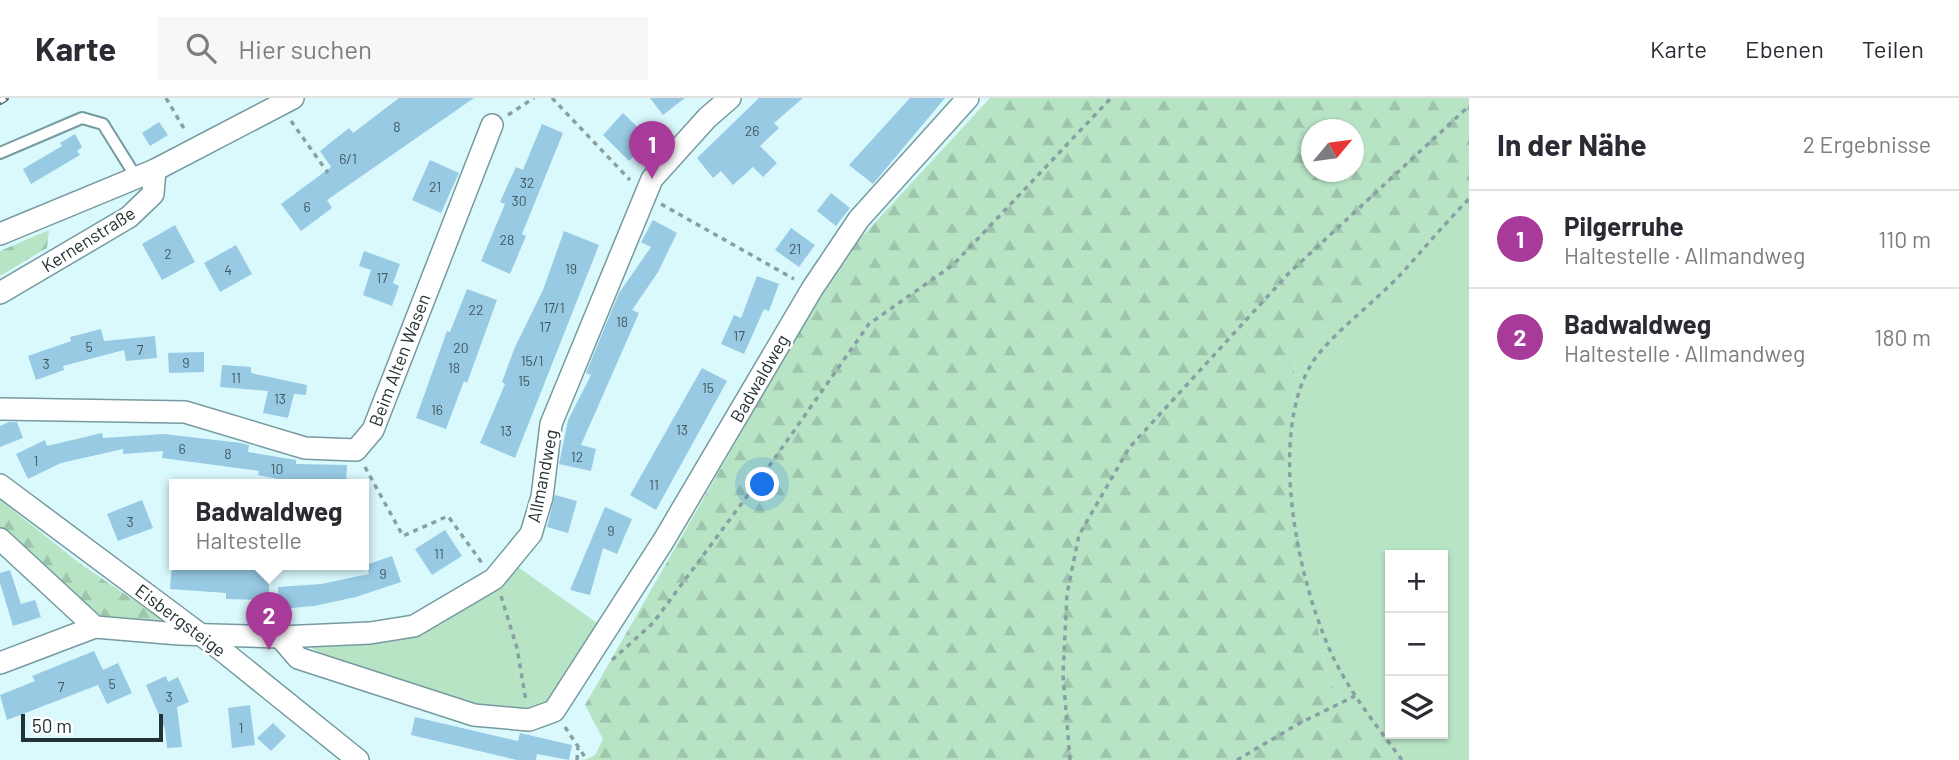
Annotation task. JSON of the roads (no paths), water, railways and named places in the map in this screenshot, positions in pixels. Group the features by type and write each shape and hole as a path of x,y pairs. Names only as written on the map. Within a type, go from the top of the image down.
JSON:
{"street":[{"name":"Allmandweg","path":"95,627 280,637 370,633 414,626 494,579 531,534 542,497 551,424 652,179 707,118 730,98"},
{"name":"Badwaldweg","path":"280,637 298,658 474,715 529,720 554,711 664,540 811,289 859,219 968,98"},
{"name":"Kernenstraße","path":"0,234 146,174 286,101"},
{"name":"Beim Alten Wasen","path":"0,410 185,412 305,448 356,450 373,430 492,125"},
{"name":"Kernenstraße","path":"0,293 130,217 153,194 146,174"},
{"name":"Eisbergsteige","path":"0,485 194,633 224,652 358,760"},
{"path":"0,539 95,627 0,663"}],"lane":[{"path":"0,153 82,118 103,124 146,174"}],"railway":[{"path":"0,101 5,98"}],"place":[{"name":"Pilgerruhe","path":"652,179"},
{"name":"Badwaldweg","path":"269,650"}]}
